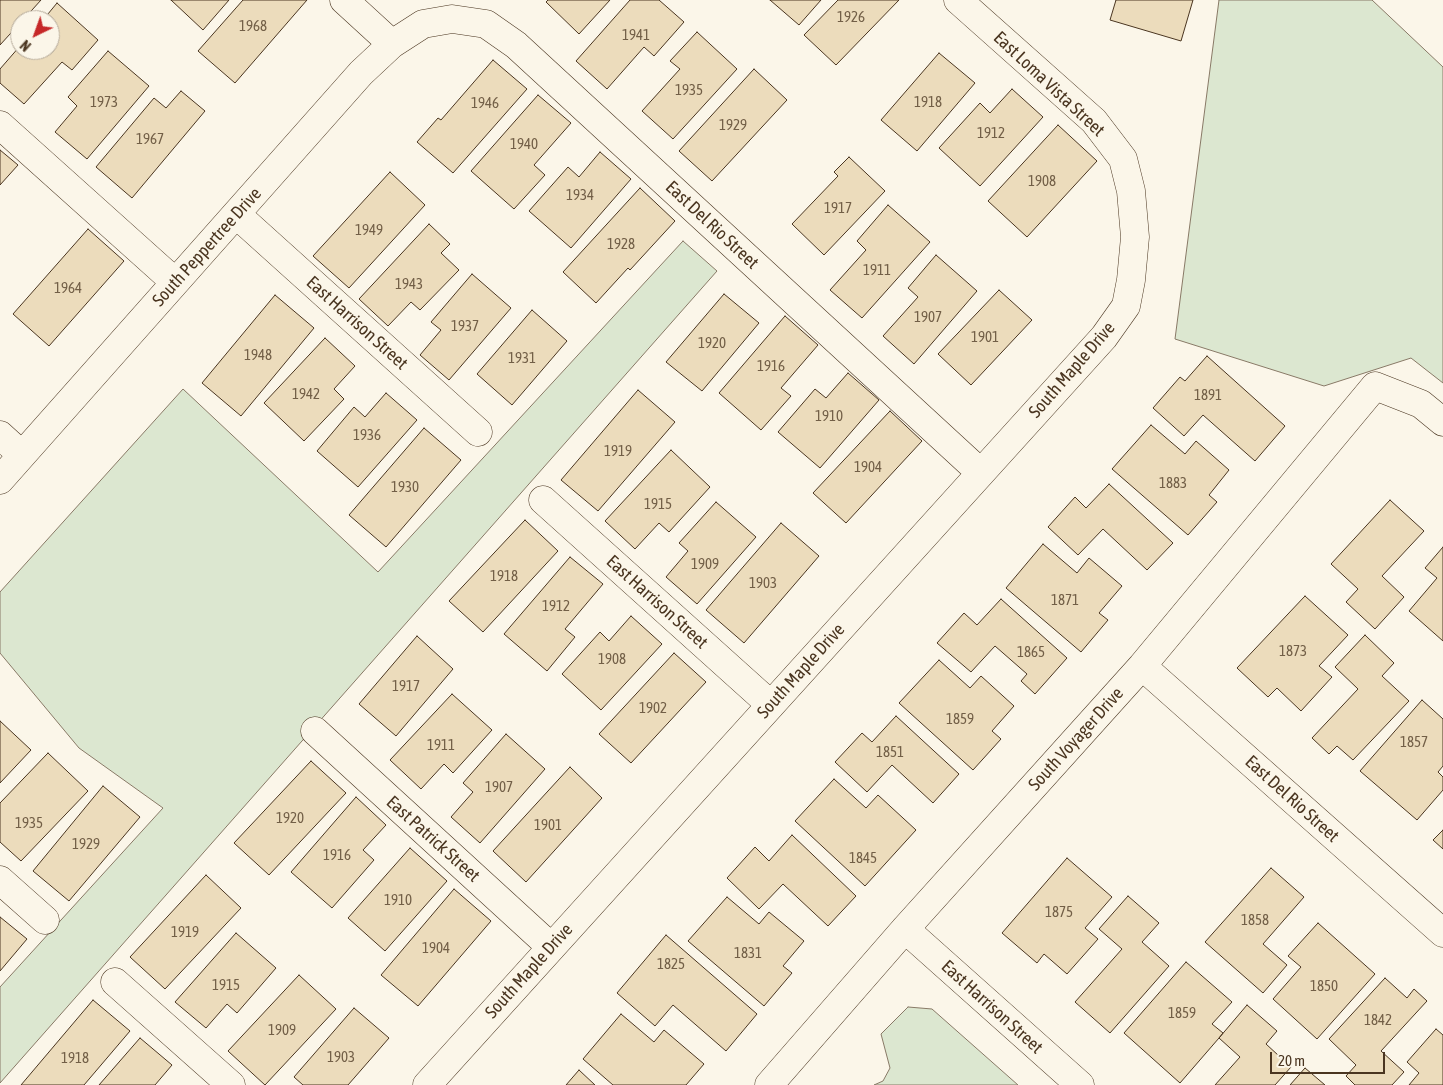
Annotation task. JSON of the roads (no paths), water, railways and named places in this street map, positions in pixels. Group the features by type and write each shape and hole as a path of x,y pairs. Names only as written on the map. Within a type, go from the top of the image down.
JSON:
{"street":[{"path":"344,0 392,44"},
{"name":"East Loma Vista Street","path":"958,0 1094,121 1123,159 1131,191 1135,237"},
{"name":"East Del Rio Street","path":"423,24 452,19 486,24 516,45 981,473"},
{"name":"South Peppertree Drive","path":"0,480 361,73 392,44 423,24"},
{"path":"0,125 175,282"},
{"name":"East Harrison Street","path":"236,214 478,432"},
{"name":"South Maple Drive","path":"427,1085 1104,337 1126,306 1131,280 1135,237"},
{"name":"South Voyager Drive","path":"769,1085 905,929 1142,666 1375,386 1421,404 1443,422"},
{"path":"0,435 22,455"},
{"name":"East Harrison Street","path":"543,500 771,705"},
{"name":"East Del Rio Street","path":"1142,666 1443,933"},
{"name":"East Patrick Street","path":"315,731 551,947"},
{"path":"0,880 45,920"},
{"name":"East Harrison Street","path":"905,929 1080,1085"},
{"path":"115,982 231,1085"}]}
